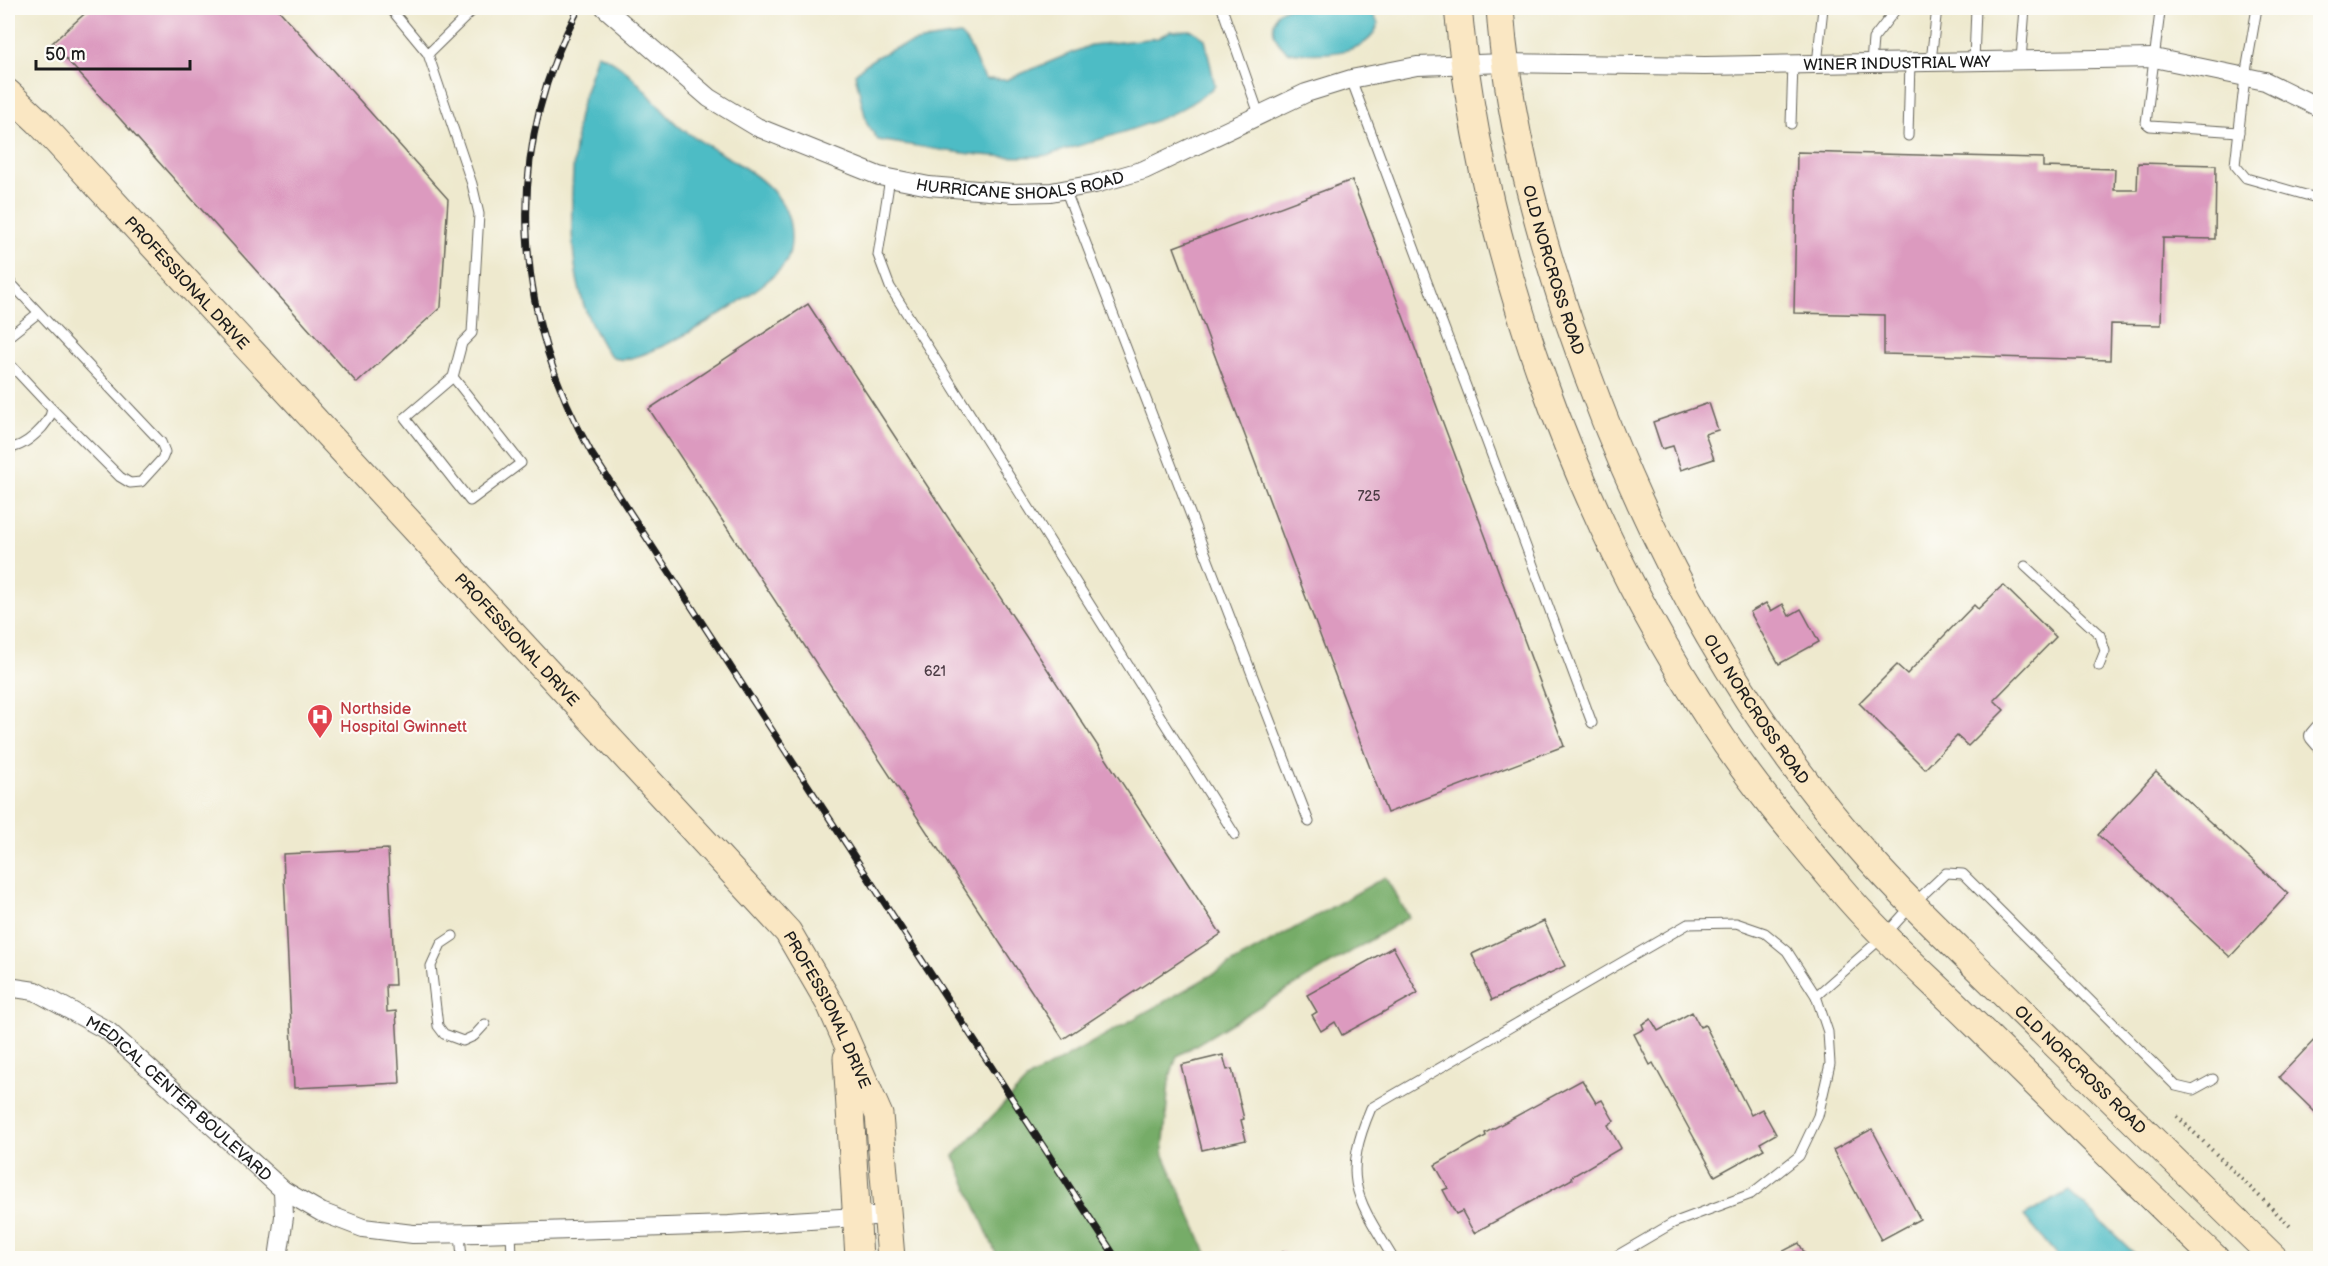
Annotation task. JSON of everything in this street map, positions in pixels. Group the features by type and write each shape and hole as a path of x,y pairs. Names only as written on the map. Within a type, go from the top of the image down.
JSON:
{"main road":[{"path":"1458,8 1480,157 1504,259 1561,426 1594,506 1630,583 1715,727 1842,891 2207,1253"},
{"name":"OLD NORCROSS ROAD","path":"1500,8 1506,63 1532,203 1550,265 1591,385 1638,503 1686,599 1740,689 1801,775 1868,857 1912,904 2274,1258"},
{"name":"PROFESSIONAL DRIVE","path":"8,93 39,122 788,932 816,978 879,1115 891,1258"},
{"path":"846,1041 859,1258"}],"street":[{"name":"HURRICANE SHOALS ROAD","path":"605,8 719,104 757,127 806,148 890,178 929,186 1013,193 1065,189 1144,170 1306,93 1351,79 1409,66 1465,63"},
{"name":"WINER INDUSTRIAL WAY","path":"1465,63 1817,64 2154,58 2265,81 2320,108"},
{"path":"2320,729 2313,736 2320,743"},
{"name":"MEDICAL CENTER BOULEVARD","path":"8,987 35,991 108,1031 283,1190 284,1217 278,1258"},
{"path":"283,1190 321,1212 363,1228 413,1234 729,1225 856,1215 888,1215"}],"lane":[{"path":"390,8 428,54 472,184 479,214 472,333 462,343 453,377 405,418 470,501 521,463 453,377"},
{"path":"428,54 475,8"},
{"path":"1222,8 1259,114"},
{"path":"1817,64 1823,8"},
{"path":"1870,63 1873,39 1898,8"},
{"path":"1931,62 1936,8"},
{"path":"1974,61 1976,8"},
{"path":"2021,60 2025,8"},
{"path":"2157,8 2160,12 2146,123 2150,126 2239,132"},
{"path":"2257,8 2245,77 2235,165 2241,174 2255,181 2320,200"},
{"path":"1908,136 1910,62"},
{"path":"1791,124 1793,64"},
{"path":"1351,79 1592,723"},
{"path":"890,178 878,255 890,287 1235,835"},
{"path":"1065,189 1309,822"},
{"path":"8,280 36,314 161,442 165,452 162,459 141,482 130,483 120,477 8,362"},
{"path":"8,337 36,314"},
{"path":"8,448 17,447 47,424 52,409"},
{"path":"2025,566 2100,635 2105,651 2099,666"},
{"path":"1816,996 1885,935 1912,904 1946,873 1963,874 2176,1086 2193,1090 2213,1079"},
{"path":"1393,1258 1361,1205 1354,1179 1358,1140 1371,1108 1688,924 1736,923 1765,933 1787,951 1816,996 1828,1032 1830,1064 1818,1116 1799,1156 1751,1194 1673,1223 1613,1258"},
{"path":"453,936 441,944 431,966 438,1026 444,1034 463,1041 474,1036 485,1024"},
{"path":"511,1231 512,1258"},
{"path":"460,1234 462,1258"}],"path":[{"path":"2177,1116 2292,1228"}],"green space":[{"path":"1385,877 1409,917 1177,1056 1169,1081 1163,1153 1209,1258 998,1258 954,1156 1029,1078"}],"water":[{"path":"1286,8 1364,8 1372,12 1378,23 1373,34 1354,48 1313,54 1288,52 1279,44 1274,34 1275,18 1278,12"},
{"path":"1192,30 1205,39 1215,86 1198,99 1158,120 1049,155 1006,157 878,140 867,124 855,74 866,64 890,50 932,39 960,35 968,45 986,79 1006,80 1091,45 1158,38 1170,31"},
{"path":"597,54 610,59 632,76 681,128 759,178 783,204 791,230 791,245 787,260 778,272 760,287 708,322 654,350 632,358 618,359 607,352 602,345 586,311 575,261 572,205 577,128 582,100"},
{"path":"2069,1191 2139,1258 2059,1258 2024,1216"}],"building":[{"path":"91,8 277,8 448,199 441,307 357,383 52,43"},
{"path":"1797,152 2043,158 2043,167 2115,169 2114,190 2137,190 2138,163 2216,165 2215,239 2163,238 2161,325 2111,324 2110,360 1884,354 1884,315 1794,313"},
{"path":"1352,180 1564,746 1387,813 1174,247"},
{"path":"808,304 1221,934 1063,1039 649,409"},
{"path":"1709,403 1718,430 1705,434 1714,459 1681,470 1673,446 1662,449 1653,422"},
{"path":"2003,585 2056,637 1994,700 2004,710 1968,746 1957,736 1925,769 1859,703 1897,665 1907,674 1974,605 1978,609"},
{"path":"1766,603 1771,611 1783,604 1789,616 1801,609 1819,642 1779,664 1750,612"},
{"path":"2156,772 2288,894 2230,957 2098,835"},
{"path":"388,849 395,985 386,985 387,1012 396,1011 400,1083 294,1088 283,854"},
{"path":"1544,921 1565,966 1492,1000 1472,954"},
{"path":"1393,947 1418,993 1342,1035 1335,1022 1321,1031 1312,1015 1317,1012 1307,995"},
{"path":"1692,1012 1700,1027 1705,1025 1751,1115 1762,1109 1776,1134 1760,1143 1764,1149 1715,1176 1653,1063 1650,1065 1634,1034 1644,1029 1642,1024 1651,1019 1658,1031"},
{"path":"2320,1034 2320,1117 2279,1077"},
{"path":"1223,1055 1227,1070 1232,1069 1244,1119 1241,1120 1246,1140 1202,1150 1181,1065"},
{"path":"1582,1080 1596,1103 1602,1100 1614,1121 1608,1125 1621,1148 1571,1177 1572,1179 1474,1233 1462,1211 1456,1214 1443,1190 1448,1188 1435,1165 1486,1136 1485,1133"},
{"path":"1872,1129 1920,1219 1881,1240 1833,1150"},
{"path":"1799,1243 1807,1258 1770,1258"},
{"path":"1283,1252 1286,1258 1270,1258"}],"railway":[{"path":"579,8 554,63 537,119 528,175 527,232 533,289 546,346 566,401 592,454 1116,1258"}],"place":[{"name":"Northside Hospital Gwinnett","path":"320,740"}]}
